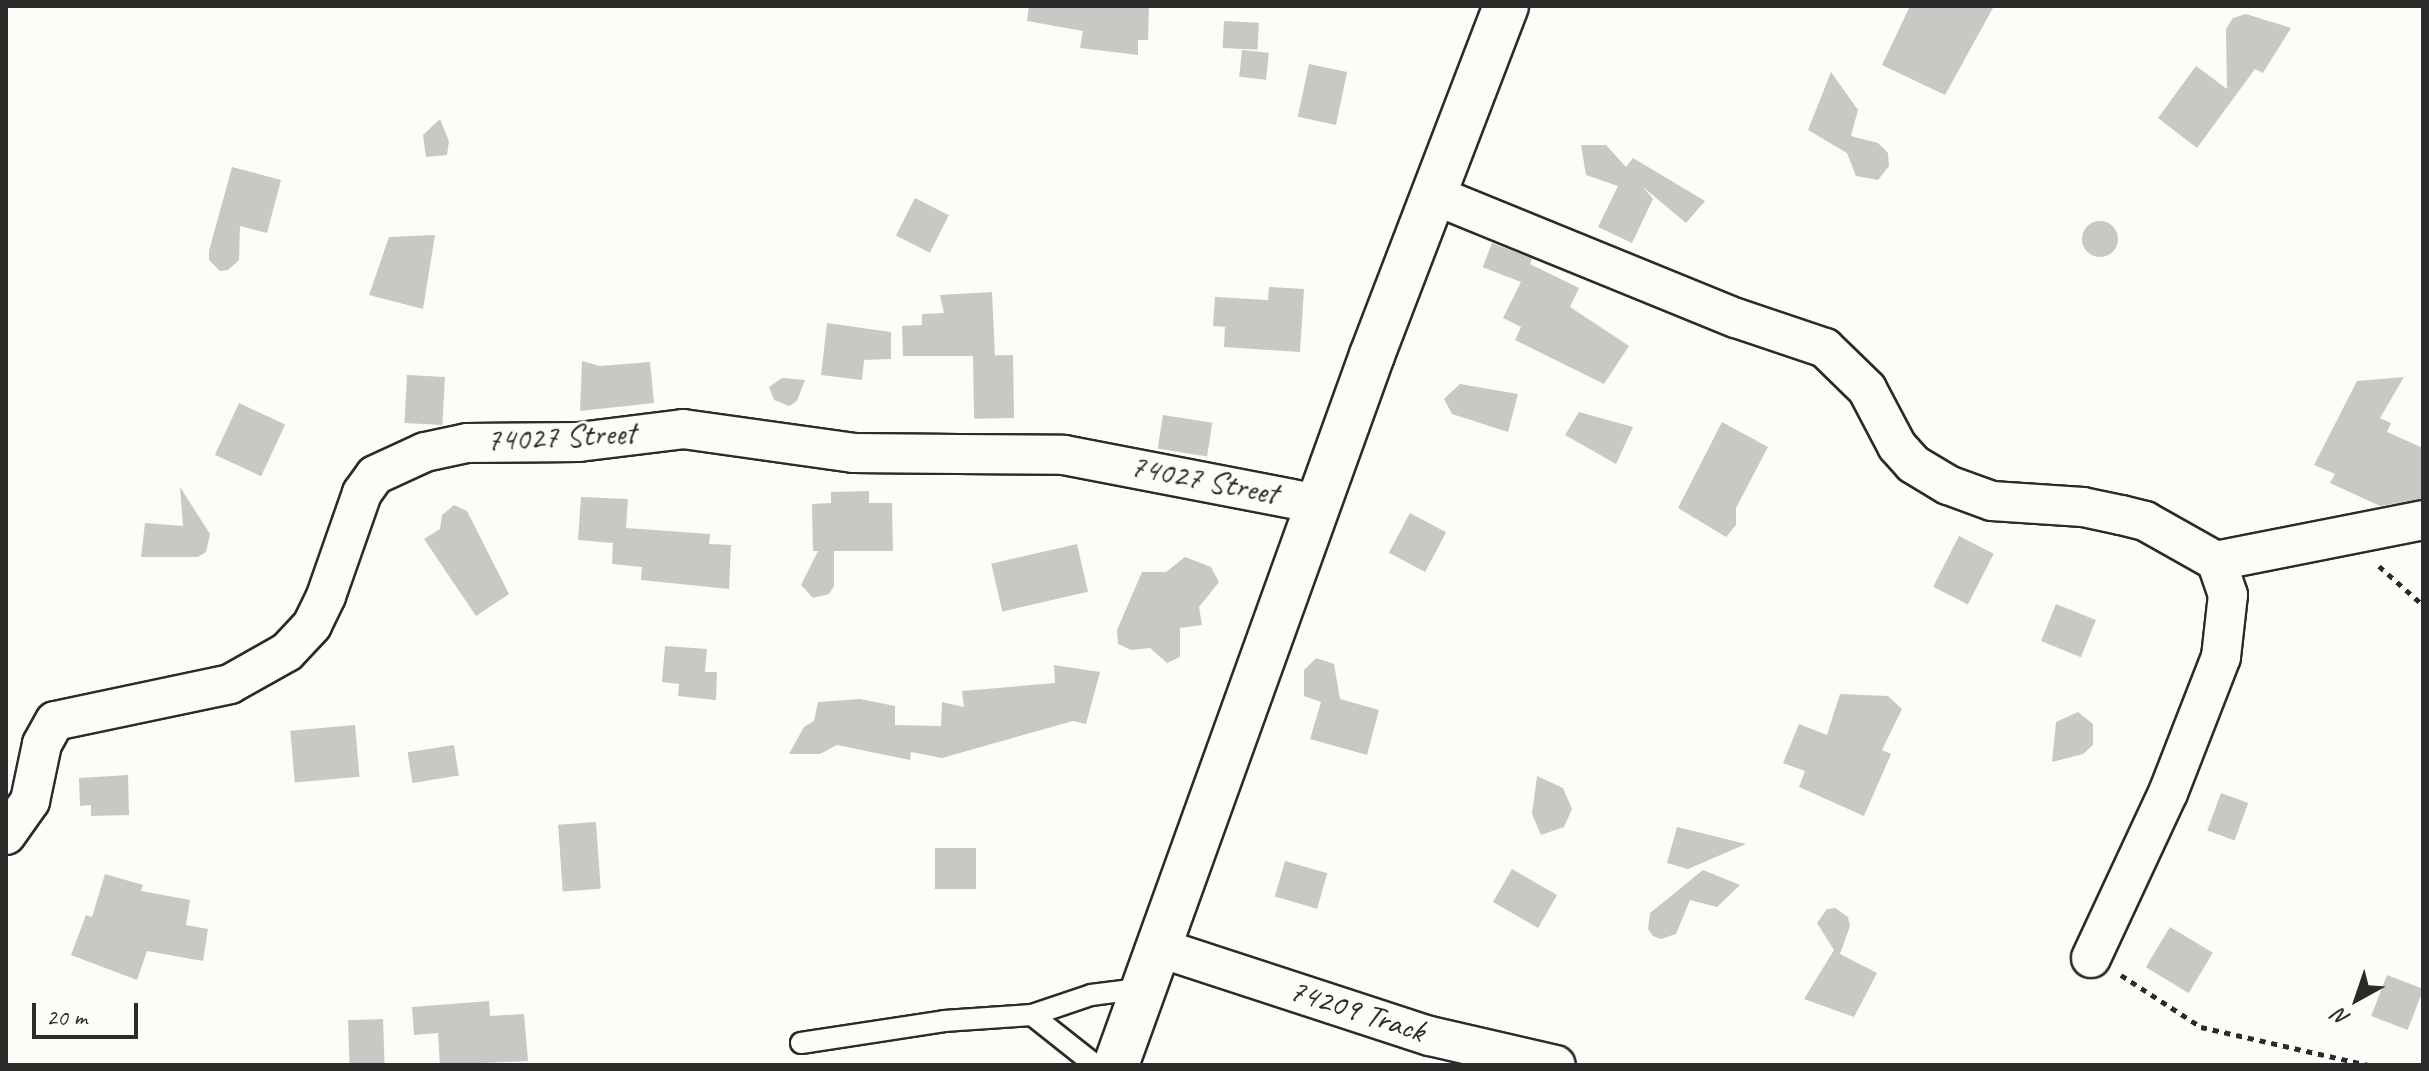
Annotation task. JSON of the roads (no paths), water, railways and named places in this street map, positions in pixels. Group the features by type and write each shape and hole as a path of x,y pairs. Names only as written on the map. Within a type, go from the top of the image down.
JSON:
{"street":[{"path":"1116,1065 1319,504 1506,6"},
{"path":"1434,195 1736,318 1825,348 1867,389 1905,455 1948,485 1992,501 2083,507 2145,521 2216,561 2423,520"},
{"name":"74027 Street","path":"6,835 30,801 42,744 55,721 230,684 287,652 312,625 326,596 362,493 375,475 425,452 467,443 579,442 683,429 853,453 1064,455 1319,504"},
{"path":"2091,958 2168,793 2221,657 2228,595 2216,561"},
{"name":"74209 Track","path":"1160,948 1430,1036 1556,1065"}],"lane":[{"path":"801,1043 944,1021 1032,1015 1091,995 1145,988"},
{"path":"1032,1015 1095,1065"}]}
